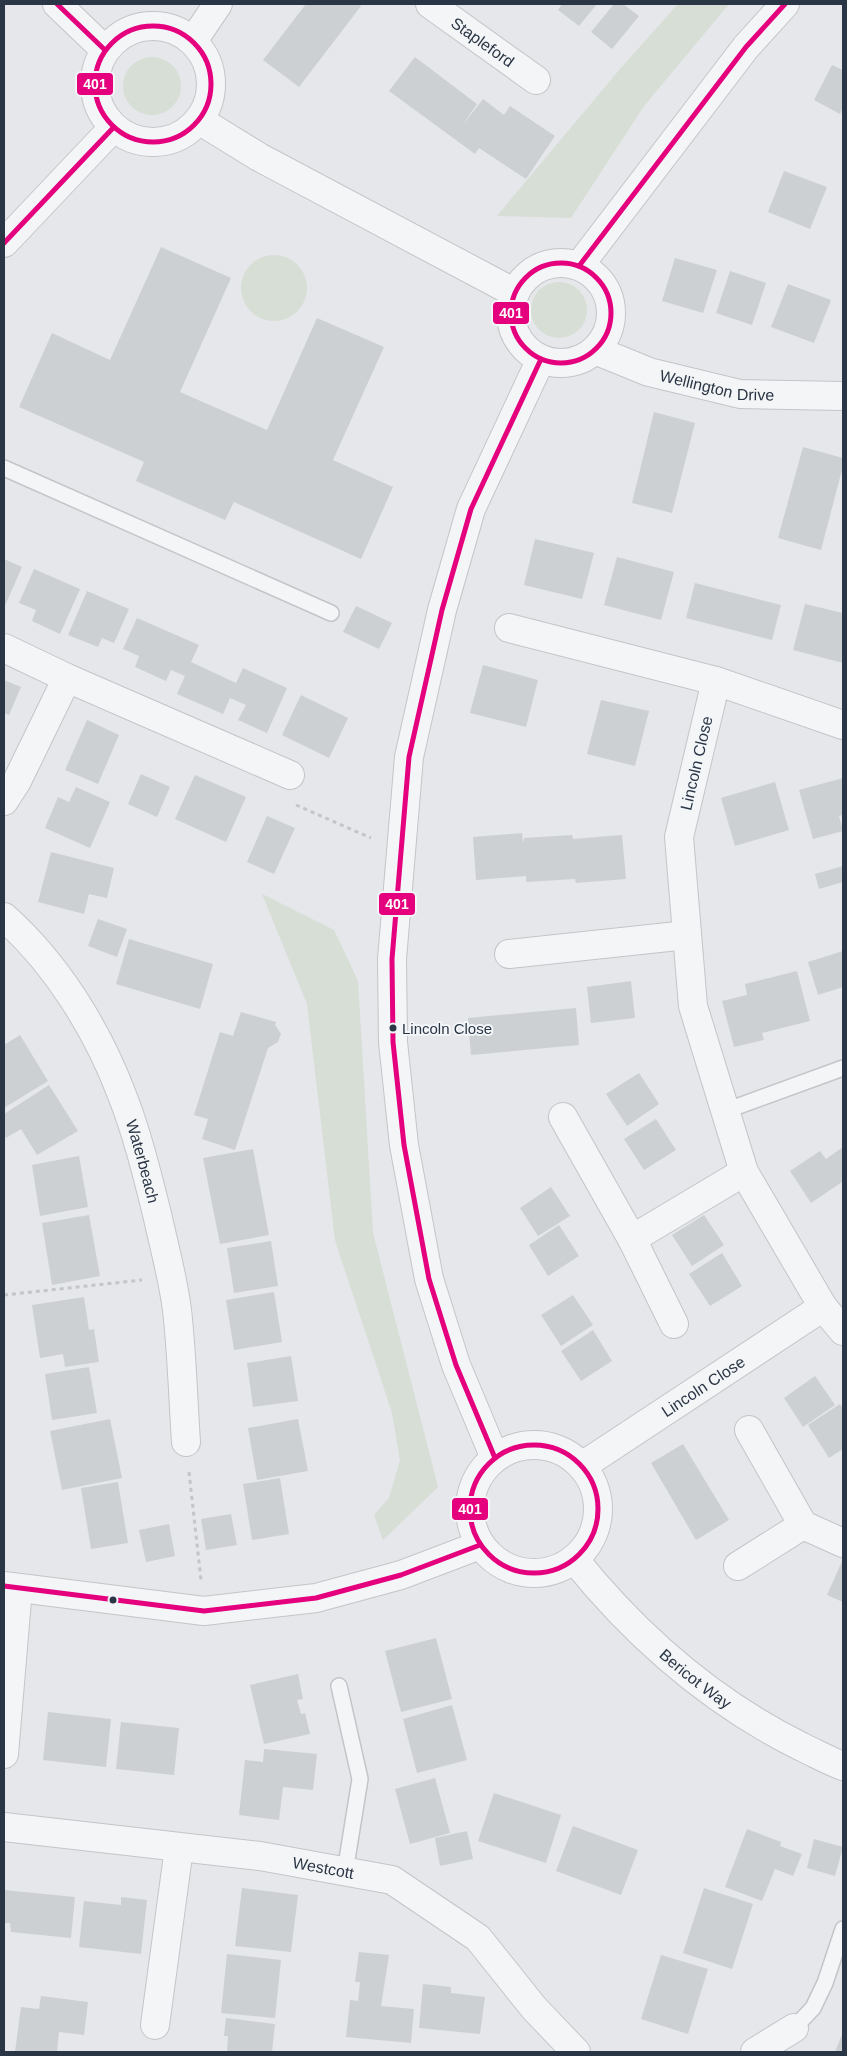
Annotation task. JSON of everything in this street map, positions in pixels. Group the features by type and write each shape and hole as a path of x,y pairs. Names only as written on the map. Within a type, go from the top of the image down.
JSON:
{"street":[{"path":"57,4 104,50"},
{"path":"193,41 218,4"},
{"name":"Stapleford","path":"430,4 536,80"},
{"path":"579,266 746,47 785,4"},
{"path":"157,26 176,30 193,41 203,55 210,70 211,87 207,104 199,120 185,133 168,141 148,142 130,138 113,128 102,115 96,99 94,82 97,66 104,50 119,36 136,28 143,27 157,26"},
{"path":"199,120 268,161 515,293"},
{"path":"4,243 113,128"},
{"path":"564,262 579,266 594,275 604,287 610,304 611,320 605,336 595,350 583,358 555,363 541,359 528,350 518,338 512,324 510,308 515,293 523,280 534,270 549,264 564,262"},
{"name":"Wellington Drive","path":"595,350 649,372 740,394 843,396"},
{"path":"495,1458 456,1365 429,1279 404,1145 393,1042 392,959 409,757 444,601 470,509 541,359"},
{"path":"510,628 716,681 843,725"},
{"path":"4,648 66,678 290,776"},
{"path":"4,801 17,781 66,678"},
{"name":"Lincoln Close","path":"716,681 679,837 694,1006 744,1172 823,1307 843,1331"},
{"name":"Waterbeach","path":"4,917 43,959 72,997 98,1043 122,1094 138,1144 172,1277 177,1310 186,1442"},
{"path":"509,954 687,935"},
{"path":"563,1117 632,1240 674,1324"},
{"path":"632,1240 744,1172"},
{"name":"Lincoln Close","path":"582,1466 823,1307"},
{"path":"749,1430 803,1525 843,1543"},
{"path":"530,1444 550,1447 567,1454 582,1466 593,1484 598,1504 594,1531 588,1544 574,1559 556,1569 542,1572 514,1570 495,1561 480,1545 472,1528 469,1508 472,1489 481,1472 495,1458 512,1448 530,1444"},
{"path":"738,1566 803,1525"},
{"path":"4,1754 11,1587 204,1611 316,1598 401,1575 480,1545"},
{"name":"Bericot Way","path":"574,1559 628,1619 680,1668 726,1703 776,1734 843,1766"},
{"name":"Westcott","path":"4,1827 260,1856 392,1880 478,1938 534,2008 576,2052"},
{"path":"155,2024 179,1848"},
{"path":"755,2052 794,2028"}],"lane":[{"path":"4,468 330,613"},
{"path":"725,1111 843,1068"},
{"path":"339,1686 360,1779 345,1872"},
{"path":"794,2028 813,2008 825,1983 843,1929"}],"path":[{"path":"290,776 288,802 401,851"},
{"path":"4,1295 172,1277"},
{"path":"186,1442 204,1611"}],"shaded area":[{"path":"678,4 729,4 644,106 571,218 497,216 620,69"},
{"path":"152,57 163,59 176,70 181,86 179,97 168,110 152,115 141,113 128,102 123,86 125,75 136,62"},
{"path":"274,255 287,257 297,265 305,275 307,288 305,301 297,311 287,319 274,321 261,319 251,311 243,301 241,288 243,275 251,265 261,257"},
{"path":"553,282 565,282 579,290 587,304 585,321 579,330 565,338 553,338 543,333 536,326 531,316 531,304 536,294 543,287"},
{"path":"262,894 334,930 358,981 373,1233 438,1487 383,1540 374,1515 389,1498 400,1460 392,1413 335,1240 307,1004"}],"building":[{"path":"306,4 358,4 361,6 299,87 263,60"},
{"path":"562,4 597,4 579,26 558,10"},
{"path":"614,4 623,4 639,16 612,49 591,32"},
{"path":"415,57 477,104 462,126 483,99 504,115 510,106 555,136 526,179 479,148 475,154 389,91"},
{"path":"832,65 843,70 843,107 840,114 814,100"},
{"path":"784,171 827,187 810,229 768,212"},
{"path":"161,247 231,278 180,392 267,430 317,318 384,347 333,460 393,487 361,559 234,502 225,520 136,481 144,462 19,407 52,333 110,360"},
{"path":"675,258 717,270 703,313 662,301"},
{"path":"730,271 766,283 752,325 716,313"},
{"path":"788,284 831,300 814,343 771,327"},
{"path":"654,412 695,423 672,513 632,503"},
{"path":"803,447 843,458 843,466 821,550 778,538"},
{"path":"535,539 594,553 582,599 524,585"},
{"path":"617,557 674,572 661,620 604,605"},
{"path":"4,559 22,567 4,608"},
{"path":"34,569 80,589 60,634 32,621 36,610 19,603"},
{"path":"695,583 781,605 772,640 686,618"},
{"path":"87,591 129,609 114,643 102,638 98,647 68,635"},
{"path":"805,604 843,613 843,663 793,650"},
{"path":"356,606 392,623 379,649 343,632"},
{"path":"137,618 199,645 191,662 236,683 243,668 287,688 267,733 238,720 246,705 230,698 223,714 177,694 185,676 171,670 166,681 135,667 139,656 123,649"},
{"path":"483,665 538,680 526,727 470,713"},
{"path":"4,680 21,687 9,715 4,713"},
{"path":"301,695 348,718 329,758 282,735"},
{"path":"601,700 649,711 635,766 587,754"},
{"path":"87,720 119,735 98,784 65,770"},
{"path":"141,774 170,787 157,817 128,804"},
{"path":"195,775 246,797 226,842 175,819"},
{"path":"843,778 843,815 839,816 843,831 813,839 799,790"},
{"path":"775,782 789,830 735,846 721,798"},
{"path":"76,787 110,802 90,848 45,828 58,797 69,802"},
{"path":"267,816 295,828 274,874 247,862"},
{"path":"522,833 523,843 524,838 572,835 573,839 622,835 626,879 576,883 575,879 526,882 526,876 476,880 473,837"},
{"path":"51,852 114,868 107,898 89,894 84,914 38,902"},
{"path":"843,866 843,882 819,889 815,874"},
{"path":"98,919 127,929 117,957 88,946"},
{"path":"129,939 213,964 200,1009 116,984"},
{"path":"843,951 843,987 818,995 808,962"},
{"path":"797,971 810,1021 762,1033 764,1040 734,1047 722,1001 747,995 745,984"},
{"path":"631,981 635,1018 591,1023 587,987"},
{"path":"576,1008 579,1045 471,1055 468,1018"},
{"path":"241,1012 276,1022 275,1025 281,1034 278,1042 268,1048 235,1150 202,1139 208,1119 194,1115 220,1032 233,1036"},
{"path":"20,1035 48,1081 4,1108 4,1045"},
{"path":"639,1073 659,1104 627,1126 606,1094"},
{"path":"49,1085 78,1131 37,1155 21,1129 6,1138 4,1134 4,1114"},
{"path":"656,1119 676,1150 644,1170 624,1139"},
{"path":"843,1147 843,1184 842,1182 811,1203 790,1171 820,1151 826,1159"},
{"path":"253,1149 269,1235 220,1244 203,1158"},
{"path":"79,1156 88,1207 40,1216 32,1165"},
{"path":"551,1187 570,1216 538,1236 520,1208"},
{"path":"89,1215 100,1276 52,1285 42,1223"},
{"path":"704,1215 724,1245 692,1266 672,1235"},
{"path":"559,1225 579,1256 548,1276 529,1245"},
{"path":"271,1241 278,1286 234,1293 227,1248"},
{"path":"722,1253 742,1286 710,1306 689,1274"},
{"path":"274,1292 282,1342 234,1350 226,1300"},
{"path":"573,1295 593,1325 561,1346 541,1315"},
{"path":"84,1297 89,1330 94,1329 99,1362 65,1367 63,1354 40,1358 32,1305"},
{"path":"593,1330 612,1361 581,1381 561,1351"},
{"path":"291,1356 298,1401 253,1407 247,1363"},
{"path":"89,1367 97,1413 52,1420 45,1374"},
{"path":"815,1376 835,1405 803,1427 784,1398"},
{"path":"840,1404 843,1409 843,1449 829,1458 808,1425"},
{"path":"110,1419 122,1478 62,1490 50,1431"},
{"path":"298,1419 308,1471 257,1480 248,1428"},
{"path":"683,1444 729,1520 696,1540 651,1463"},
{"path":"280,1478 289,1534 252,1540 243,1484"},
{"path":"118,1482 128,1543 91,1549 81,1488"},
{"path":"231,1514 237,1545 206,1550 201,1519"},
{"path":"169,1524 175,1556 146,1562 139,1530"},
{"path":"843,1559 843,1602 827,1595"},
{"path":"436,1638 452,1699 401,1712 385,1651"},
{"path":"298,1674 303,1699 297,1700 301,1714 305,1713 310,1734 264,1744 250,1685"},
{"path":"452,1705 467,1760 417,1773 403,1719"},
{"path":"48,1712 111,1719 106,1767 43,1760"},
{"path":"121,1722 179,1728 174,1775 116,1769"},
{"path":"264,1749 317,1754 313,1790 283,1787 279,1820 239,1815 245,1760 263,1762"},
{"path":"435,1778 450,1833 410,1844 395,1789"},
{"path":"494,1793 561,1815 546,1863 478,1841"},
{"path":"573,1826 638,1850 621,1895 556,1871"},
{"path":"747,1829 781,1842 780,1846 802,1854 793,1876 775,1869 762,1901 725,1887"},
{"path":"467,1831 473,1859 440,1866 435,1838"},
{"path":"814,1839 843,1847 835,1876 807,1868"},
{"path":"242,1888 298,1895 291,1952 235,1946"},
{"path":"704,1888 753,1904 732,1969 683,1953"},
{"path":"4,1890 75,1897 71,1938 11,1932 10,1923 4,1923"},
{"path":"121,1897 147,1900 141,1954 79,1947 84,1901 121,1905"},
{"path":"359,1952 389,1955 381,2006 414,2009 411,2043 346,2037 350,2000 358,2001 360,1982 355,1982"},
{"path":"227,1954 281,1960 275,2018 221,2013"},
{"path":"661,1955 708,1969 688,2034 641,2019"},
{"path":"423,1984 451,1987 451,1993 485,1997 480,2034 419,2028"},
{"path":"41,1996 88,2002 84,2035 59,2032 57,2052 15,2052 21,2007 39,2009"},
{"path":"226,2018 275,2024 272,2052 227,2052 228,2036 224,2036"},
{"path":"843,2032 843,2052 835,2052"}],"transit line":[{"name":"401","path":"57,4 105,50"},
{"name":"401","path":"579,266 746,47 785,4"},
{"name":"401","path":"153,26 175,30 194,43 207,62 211,84 207,106 194,125 175,138 153,142 131,138 112,125 99,106 95,84 99,62 112,43 131,30 153,26"},
{"name":"401","path":"4,243 113,128"},
{"name":"401","path":"561,263 580,267 596,278 607,294 611,313 607,332 596,348 580,359 561,363 542,359 526,348 515,332 511,313 515,294 526,278 542,267 561,263"},
{"name":"401","path":"495,1458 456,1365 429,1279 404,1145 393,1042 392,959 409,757 442,610 471,509 541,359"},
{"name":"401","path":"534,1445 558,1450 570,1456 579,1464 587,1473 593,1485 598,1509 593,1533 587,1545 579,1554 570,1562 558,1568 534,1573 510,1568 498,1562 489,1554 481,1545 475,1533 470,1509 475,1485 481,1473 489,1464 498,1456 510,1450 534,1445"},
{"name":"401","path":"4,1586 204,1611 316,1598 401,1575 480,1545"}],"place":[{"name":"Lincoln Close","path":"393,1028"}]}
